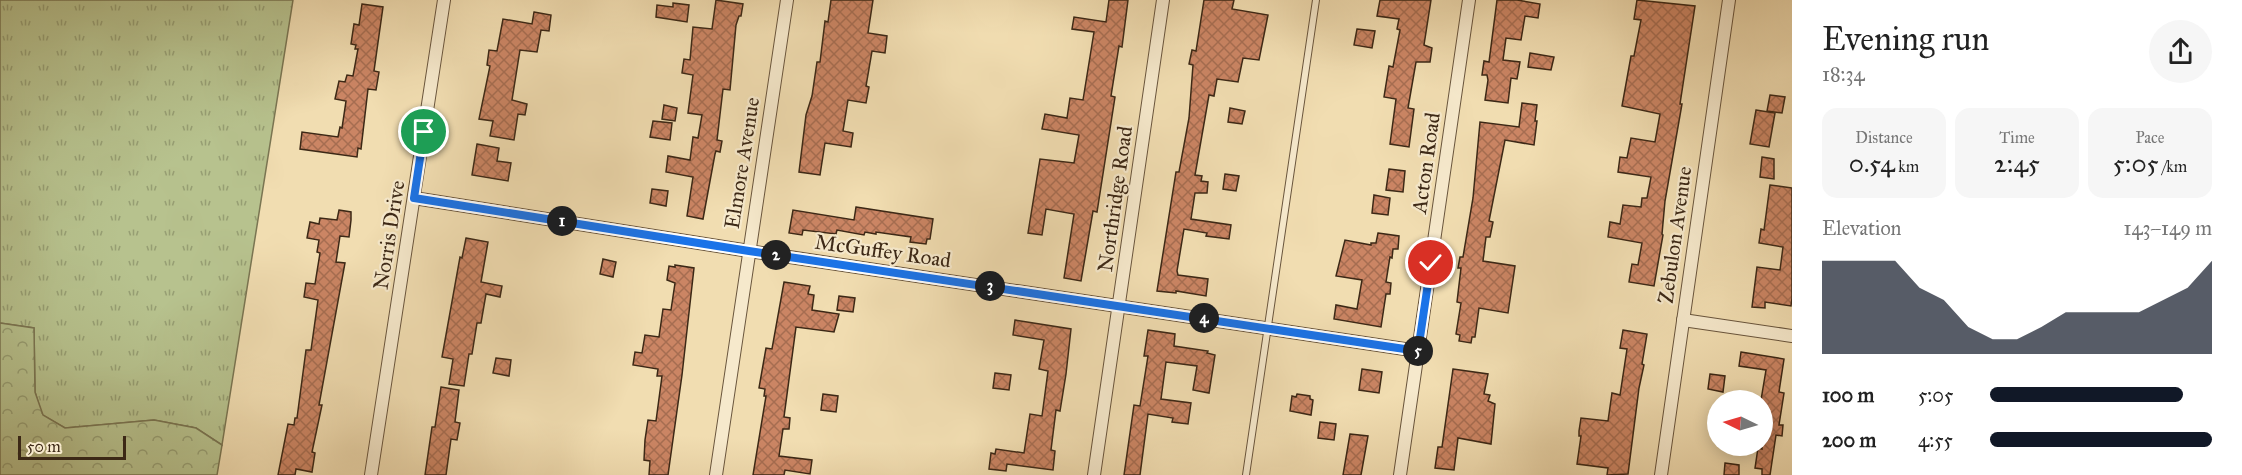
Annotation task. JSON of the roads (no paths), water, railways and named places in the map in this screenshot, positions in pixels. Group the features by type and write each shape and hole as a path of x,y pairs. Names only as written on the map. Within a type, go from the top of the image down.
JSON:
{"street":[{"name":"Norris Drive","path":"370,475 444,0"},
{"name":"Elmore Avenue","path":"716,475 787,0"},
{"name":"Northridge Road","path":"1094,475 1163,0"},
{"name":"Acton Road","path":"1400,475 1469,0"},
{"name":"Zebulon Avenue","path":"1661,475 1729,0"},
{"name":"McGuffey Road","path":"414,198 749,251 1418,351"},
{"path":"1683,320 1792,336"}],"lane":[{"path":"1246,475 1316,0"}]}
